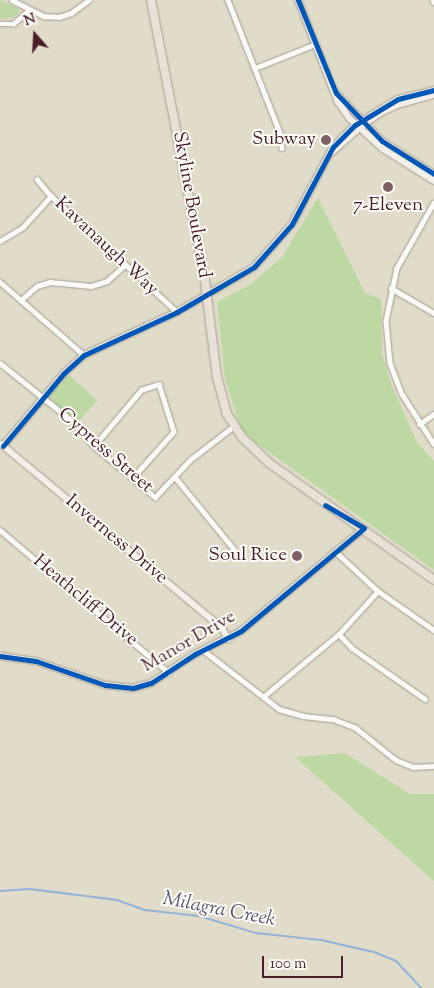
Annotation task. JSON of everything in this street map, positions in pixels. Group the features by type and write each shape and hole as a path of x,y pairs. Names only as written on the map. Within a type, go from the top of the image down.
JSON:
{"main road":[{"name":"Skyline Boulevard","path":"152,0 207,295 220,394 234,426 269,463 325,505 364,528 434,580"}],"street":[{"path":"12,0 30,10 59,17 76,10 89,0"},
{"path":"228,0 281,135 282,148"},
{"path":"298,0 314,45 336,93 359,124 394,157 434,181"},
{"path":"0,24 13,24 30,10"},
{"path":"255,68 314,45"},
{"path":"2,445 42,397 84,355 177,312 254,267 282,237 330,154 359,124 398,99 434,90"},
{"path":"359,124 400,104 434,95"},
{"path":"359,124 434,174"},
{"name":"Kavanaugh Way","path":"37,179 51,196 177,312"},
{"path":"0,241 23,227 51,196"},
{"path":"434,204 407,248 391,288 386,321 390,363 419,424 434,444"},
{"path":"21,300 37,286 50,282 91,286 107,282 125,265"},
{"path":"0,282 84,355"},
{"path":"391,288 434,313"},
{"name":"Cypress Street","path":"0,363 42,397 94,446 155,497 191,459 234,426"},
{"path":"94,446 141,390 159,384 174,432 133,478"},
{"path":"419,424 434,414"},
{"name":"Inverness Drive","path":"2,445 222,628 228,639"},
{"path":"175,478 234,549"},
{"name":"Manor Drive","path":"0,656 36,660 94,682 125,688 151,684 203,650 228,639 364,528"},
{"name":"Heathcliff Drive","path":"0,530 169,673"},
{"path":"336,552 378,591 434,630"},
{"path":"263,697 339,634 378,591"},
{"path":"339,634 352,648 425,699"},
{"path":"203,650 279,709 303,716 333,718 356,728 396,760 412,767 434,766"}],"green space":[{"path":"0,0 19,9 19,13 12,18 0,19"},
{"path":"318,198 365,293 381,299 382,353 391,384 417,442 434,461 434,570 251,439 240,427 225,378 217,302 251,284 282,257"},
{"path":"69,375 97,400 77,423 49,397"},
{"path":"345,753 410,794 434,794 434,881 295,757"}],"waterway":[{"name":"Milagra Creek","path":"0,891 30,889 117,900 145,910 199,916 256,933 321,940 374,952 396,961 421,988"}],"cycle path":[{"path":"298,0 336,93 382,141 434,174"},
{"path":"3,446 64,373 84,355 177,312 254,267 292,224 333,147 355,125 398,99 434,90"},
{"path":"0,656 36,661 105,685 133,688 151,683 195,654 241,631 364,528 325,505"}],"place":[{"name":"Subway","path":"326,140"},
{"name":"7-Eleven","path":"388,187"},
{"name":"Soul Rice","path":"297,556"}]}
